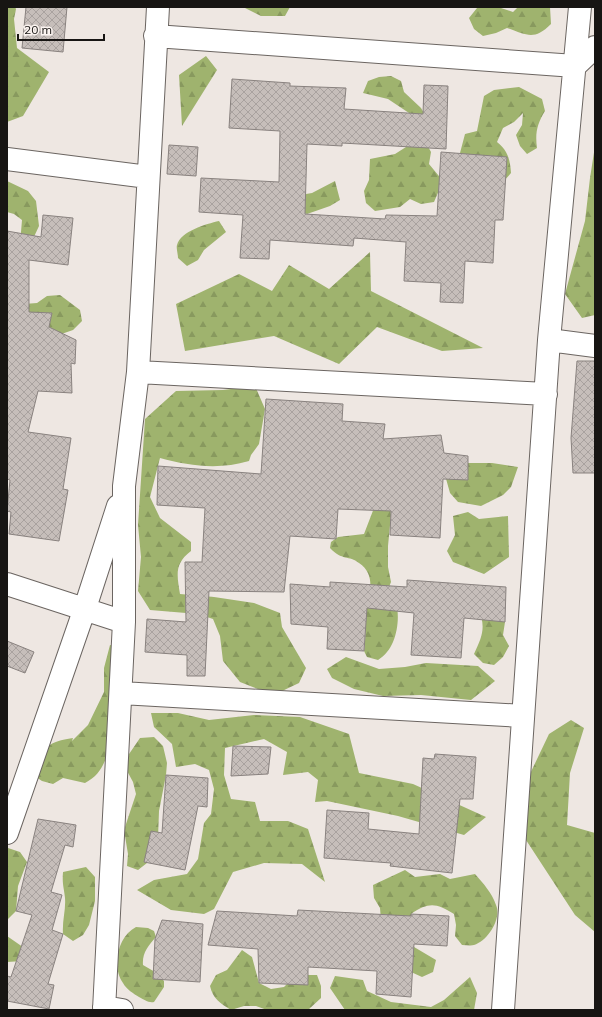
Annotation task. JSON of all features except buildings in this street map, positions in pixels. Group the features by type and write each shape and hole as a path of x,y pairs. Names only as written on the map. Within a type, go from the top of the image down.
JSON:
{"street":[{"path":"110,1009 124,622 124,486 138,372 155,36 158,7"},
{"path":"503,1010 549,340 580,7"},
{"path":"155,36 575,66 595,47"},
{"path":"7,160 148,177"},
{"path":"549,340 595,346"},
{"path":"138,372 546,394"},
{"path":"7,833 85,608 124,486"},
{"path":"7,584 85,608 124,622"},
{"path":"121,693 523,716"}],"green space":[{"path":"7,7 15,7 16,9 14,19 17,48 49,72 23,116 7,122"},
{"path":"243,7 290,7 285,16 261,16"},
{"path":"498,7 513,12 518,7 550,7 551,24 535,35 525,34 507,28 496,33 483,36 474,29 469,18 477,8"},
{"path":"206,56 217,70 182,126 179,75"},
{"path":"391,76 401,81 404,92 421,108 427,118 425,141 431,152 429,164 443,181 434,202 421,204 410,199 400,207 375,211 366,203 364,191 369,180 370,159 395,154 406,147 412,115 388,99 363,93 368,81 379,77"},
{"path":"519,87 542,99 545,111 537,129 537,148 527,154 520,146 516,135 522,125 523,113 514,122 503,128 497,142 508,156 511,173 503,182 469,162 460,153 465,134 477,131 484,96 494,90"},
{"path":"595,146 595,315 582,318 565,294 585,221"},
{"path":"7,181 28,191 36,201 39,226 26,254 20,244 22,220 14,214 7,212"},
{"path":"335,181 340,200 330,206 307,214 302,212 300,195 312,193"},
{"path":"219,221 226,232 204,250 198,260 187,266 178,258 177,245 183,236 195,229"},
{"path":"370,252 371,291 483,348 442,351 377,327 339,364 274,336 185,351 176,304 239,274 272,291 289,265 329,289"},
{"path":"60,295 80,310 82,321 73,330 50,338 7,301 24,304 37,303 47,296"},
{"path":"255,386 265,409 259,444 251,455 249,461 238,464 204,466 160,458 150,497 160,518 191,542 191,551 179,565 178,581 180,594 254,603 280,613 282,627 306,668 299,683 280,692 263,691 240,682 223,661 220,636 213,619 198,614 150,610 138,591 141,557 138,525 145,419 176,391 223,390"},
{"path":"455,463 492,463 518,467 511,487 503,495 481,506 458,502 450,493 443,468"},
{"path":"374,508 390,508 391,515 388,546 388,567 391,582 389,587 396,602 398,618 396,634 393,642 384,655 378,660 367,657 364,651 366,614 370,594 370,580 368,574 365,568 359,563 352,559 338,555 330,548 331,542 338,537 364,534"},
{"path":"468,512 479,519 508,516 509,557 484,574 453,562 447,551 455,535 453,516"},
{"path":"479,609 505,622 503,635 509,646 503,657 494,665 483,663 474,654 483,627"},
{"path":"110,645 121,647 107,756 103,764 96,775 85,783 63,778 53,784 42,781 33,775 46,749 56,742 73,738 72,741 88,725 104,692 104,668"},
{"path":"346,657 379,669 405,667 426,663 478,666 495,681 471,700 421,695 383,696 354,689 332,678 327,669"},
{"path":"151,713 178,713 209,720 254,715 300,717 349,734 359,773 413,784 486,817 464,835 398,816 327,801 315,802 318,780 308,772 283,775 287,752 264,739 225,748 224,775 231,799 255,802 260,821 288,821 308,829 325,882 302,864 264,863 233,872 214,909 204,914 171,910 137,890 154,880 187,874 198,859 204,823 211,814 214,789 209,770 195,764 176,767 172,744 154,727"},
{"path":"571,720 584,728 570,773 567,825 595,833 595,932 575,915 526,840 529,776 549,734"},
{"path":"154,737 163,746 167,763 166,775 159,811 158,838 155,851 147,863 138,870 127,866 128,854 124,830 136,794 133,782 126,769 127,757 140,738"},
{"path":"8,848 20,852 27,862 18,886 16,911 7,920"},
{"path":"86,867 95,877 95,901 89,925 83,935 73,941 63,934 65,894 63,872"},
{"path":"405,870 415,877 440,874 450,879 475,874 490,892 497,910 495,922 489,934 479,943 474,945 462,945 455,936 456,925 454,914 448,910 432,905 423,907 411,914 409,944 436,960 433,972 422,977 411,972 381,920 380,908 374,898 373,885"},
{"path":"136,927 148,928 154,931 156,937 150,943 143,957 143,965 155,972 164,981 164,987 154,1002 146,1001 128,989 119,976 117,968 118,952 121,944 130,931"},
{"path":"7,936 30,952 23,961 7,962"},
{"path":"242,950 252,957 259,983 271,989 284,987 292,979 304,975 317,975 321,986 321,998 308,1010 267,1010 256,1006 244,1006 231,1010 218,1000 213,994 210,986 216,975 227,970"},
{"path":"335,976 363,980 367,991 391,1002 431,1007 444,1000 470,977 477,993 474,1010 345,1010 330,988"}]}
